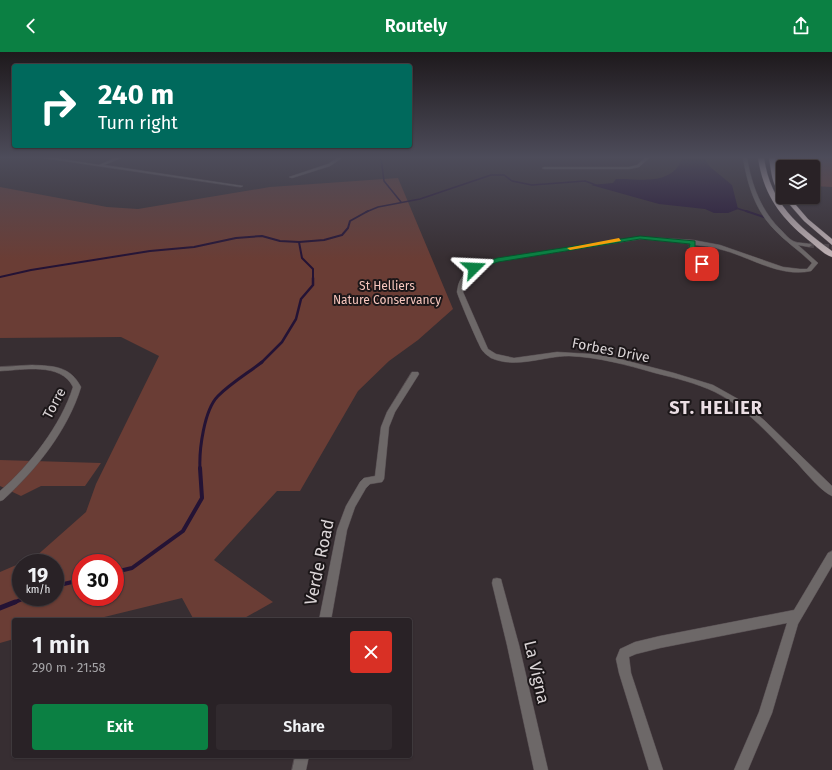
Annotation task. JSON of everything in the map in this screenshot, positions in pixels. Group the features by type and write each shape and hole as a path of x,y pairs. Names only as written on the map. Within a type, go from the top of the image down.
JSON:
{"highway":[{"path":"769,192 779,208 802,231 832,255"},
{"path":"792,204 806,220 832,243"}],"street":[{"path":"753,192 764,214 779,232 793,242 809,245"},
{"name":"Forbes Drive","path":"793,242 815,263 813,267 800,271 782,269 729,250 693,242 661,238 627,238 497,260 481,265 470,272 461,282 460,292 486,350 491,355 508,360 556,354 578,354 666,373 711,388 735,401 769,429 832,492"},
{"path":"693,242 692,248 702,264"},
{"name":"Torre","path":"0,369 42,368 58,370 74,379 77,388 66,414 38,457 13,486 0,497"},
{"name":"Verde Road","path":"325,618 342,530 346,518 363,485 367,481 379,479 382,439 385,427 391,412 415,374"},
{"path":"741,770 765,713 793,622 832,556"},
{"name":"La Vigna","path":"497,583 513,645 541,770"},
{"path":"656,770 625,673 622,659 624,653 635,648 660,642 797,615"},
{"path":"299,770 302,758"}],"green space":[{"name":"St Helliers Nature Conservancy","path":"0,192 24,192 107,207 138,209 243,192 404,192 453,309 418,340 389,361 358,391 300,491 277,491 214,560 273,602 245,618 193,618 182,598 100,618 12,618 12,640 0,643 0,572 12,567 12,606 64,606 64,554 39,554 86,512 96,484 159,356 121,337 0,338"},
{"path":"0,460 101,463 85,486 41,486 21,496 0,486"}],"shaded area":[{"path":"614,192 734,192 738,209 728,213 714,213 705,209 659,204"}],"waterway":[{"path":"393,192 401,202"},
{"path":"367,212 378,207 420,199 442,192"},
{"path":"736,208 749,212"},
{"path":"299,242 324,240 342,235 348,228 350,221 367,212"},
{"path":"749,212 764,217"},
{"path":"0,277 31,270 150,251 194,247 236,238 262,236 280,241 299,242"},
{"path":"262,362 282,342 296,319 301,299 313,285 313,269 302,258 299,242"},
{"path":"200,468 200,452 203,431 213,402 228,387 262,362"},
{"path":"124,570 132,568 183,531 202,498 200,468"},
{"path":"64,584 72,582"},
{"path":"0,608 12,603"}],"tunnel":[{"path":"809,245 832,247"}],"slow traffic":[{"path":"570,248 619,240"}],"district":[{"name":"ST. HELIER","path":"716,408"}],"route":[{"path":"474,268 497,260 640,238 665,238 693,242 692,248 702,264"}]}
